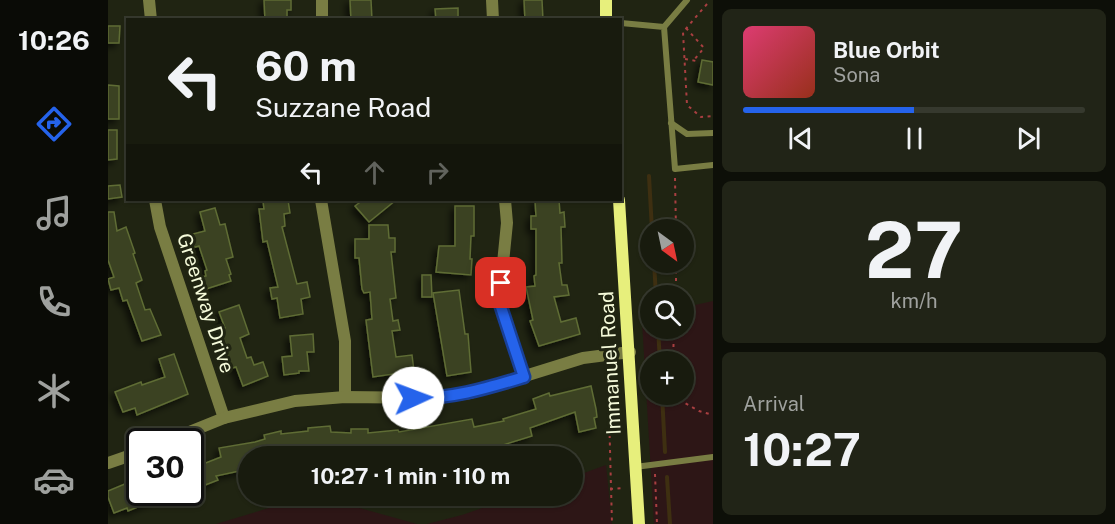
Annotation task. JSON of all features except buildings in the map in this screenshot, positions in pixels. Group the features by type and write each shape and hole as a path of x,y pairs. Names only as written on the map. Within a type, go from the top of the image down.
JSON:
{"street":[{"path":"149,0 151,18"},
{"path":"322,0 322,18"},
{"path":"492,0 493,18"},
{"path":"606,0 606,18"},
{"name":"Greenway Drive","path":"155,201 160,227 224,418"},
{"path":"321,201 345,341 345,397"},
{"path":"505,201 507,223 501,307 524,377"},
{"name":"Immanuel Road","path":"619,201 639,522"},
{"path":"199,428 224,418 295,401 345,397 436,398 470,393 583,358 630,352"},
{"path":"108,463 126,457"}],"lane":[{"path":"687,0 664,27 675,169 713,165"},
{"path":"622,23 664,27"},
{"path":"671,123 687,134 713,133"},
{"path":"635,467 713,457"}],"path":[{"path":"707,4 683,32 687,105 701,117 713,116"},
{"path":"685,59 695,61 704,48 686,28"},
{"path":"675,169 676,219"},
{"path":"608,375 612,524"},
{"path":"688,405 713,415"},
{"path":"655,465 657,524"},
{"path":"610,489 624,487"}],"shaded area":[{"path":"713,301 713,524 654,524 647,405 694,405 694,351 644,351 643,339 694,339 694,306"},
{"path":"606,465 612,524 427,524 488,506 583,506 583,473"},
{"path":"352,506 417,524 216,524 269,508"}],"waterway":[{"path":"649,176 651,219"},
{"path":"655,273 655,285"},
{"path":"659,339 659,351"},
{"path":"663,405 665,452"},
{"path":"667,477 670,524"}],"route":[{"path":"413,398 436,398 470,393 524,377 501,307 501,283"}]}
